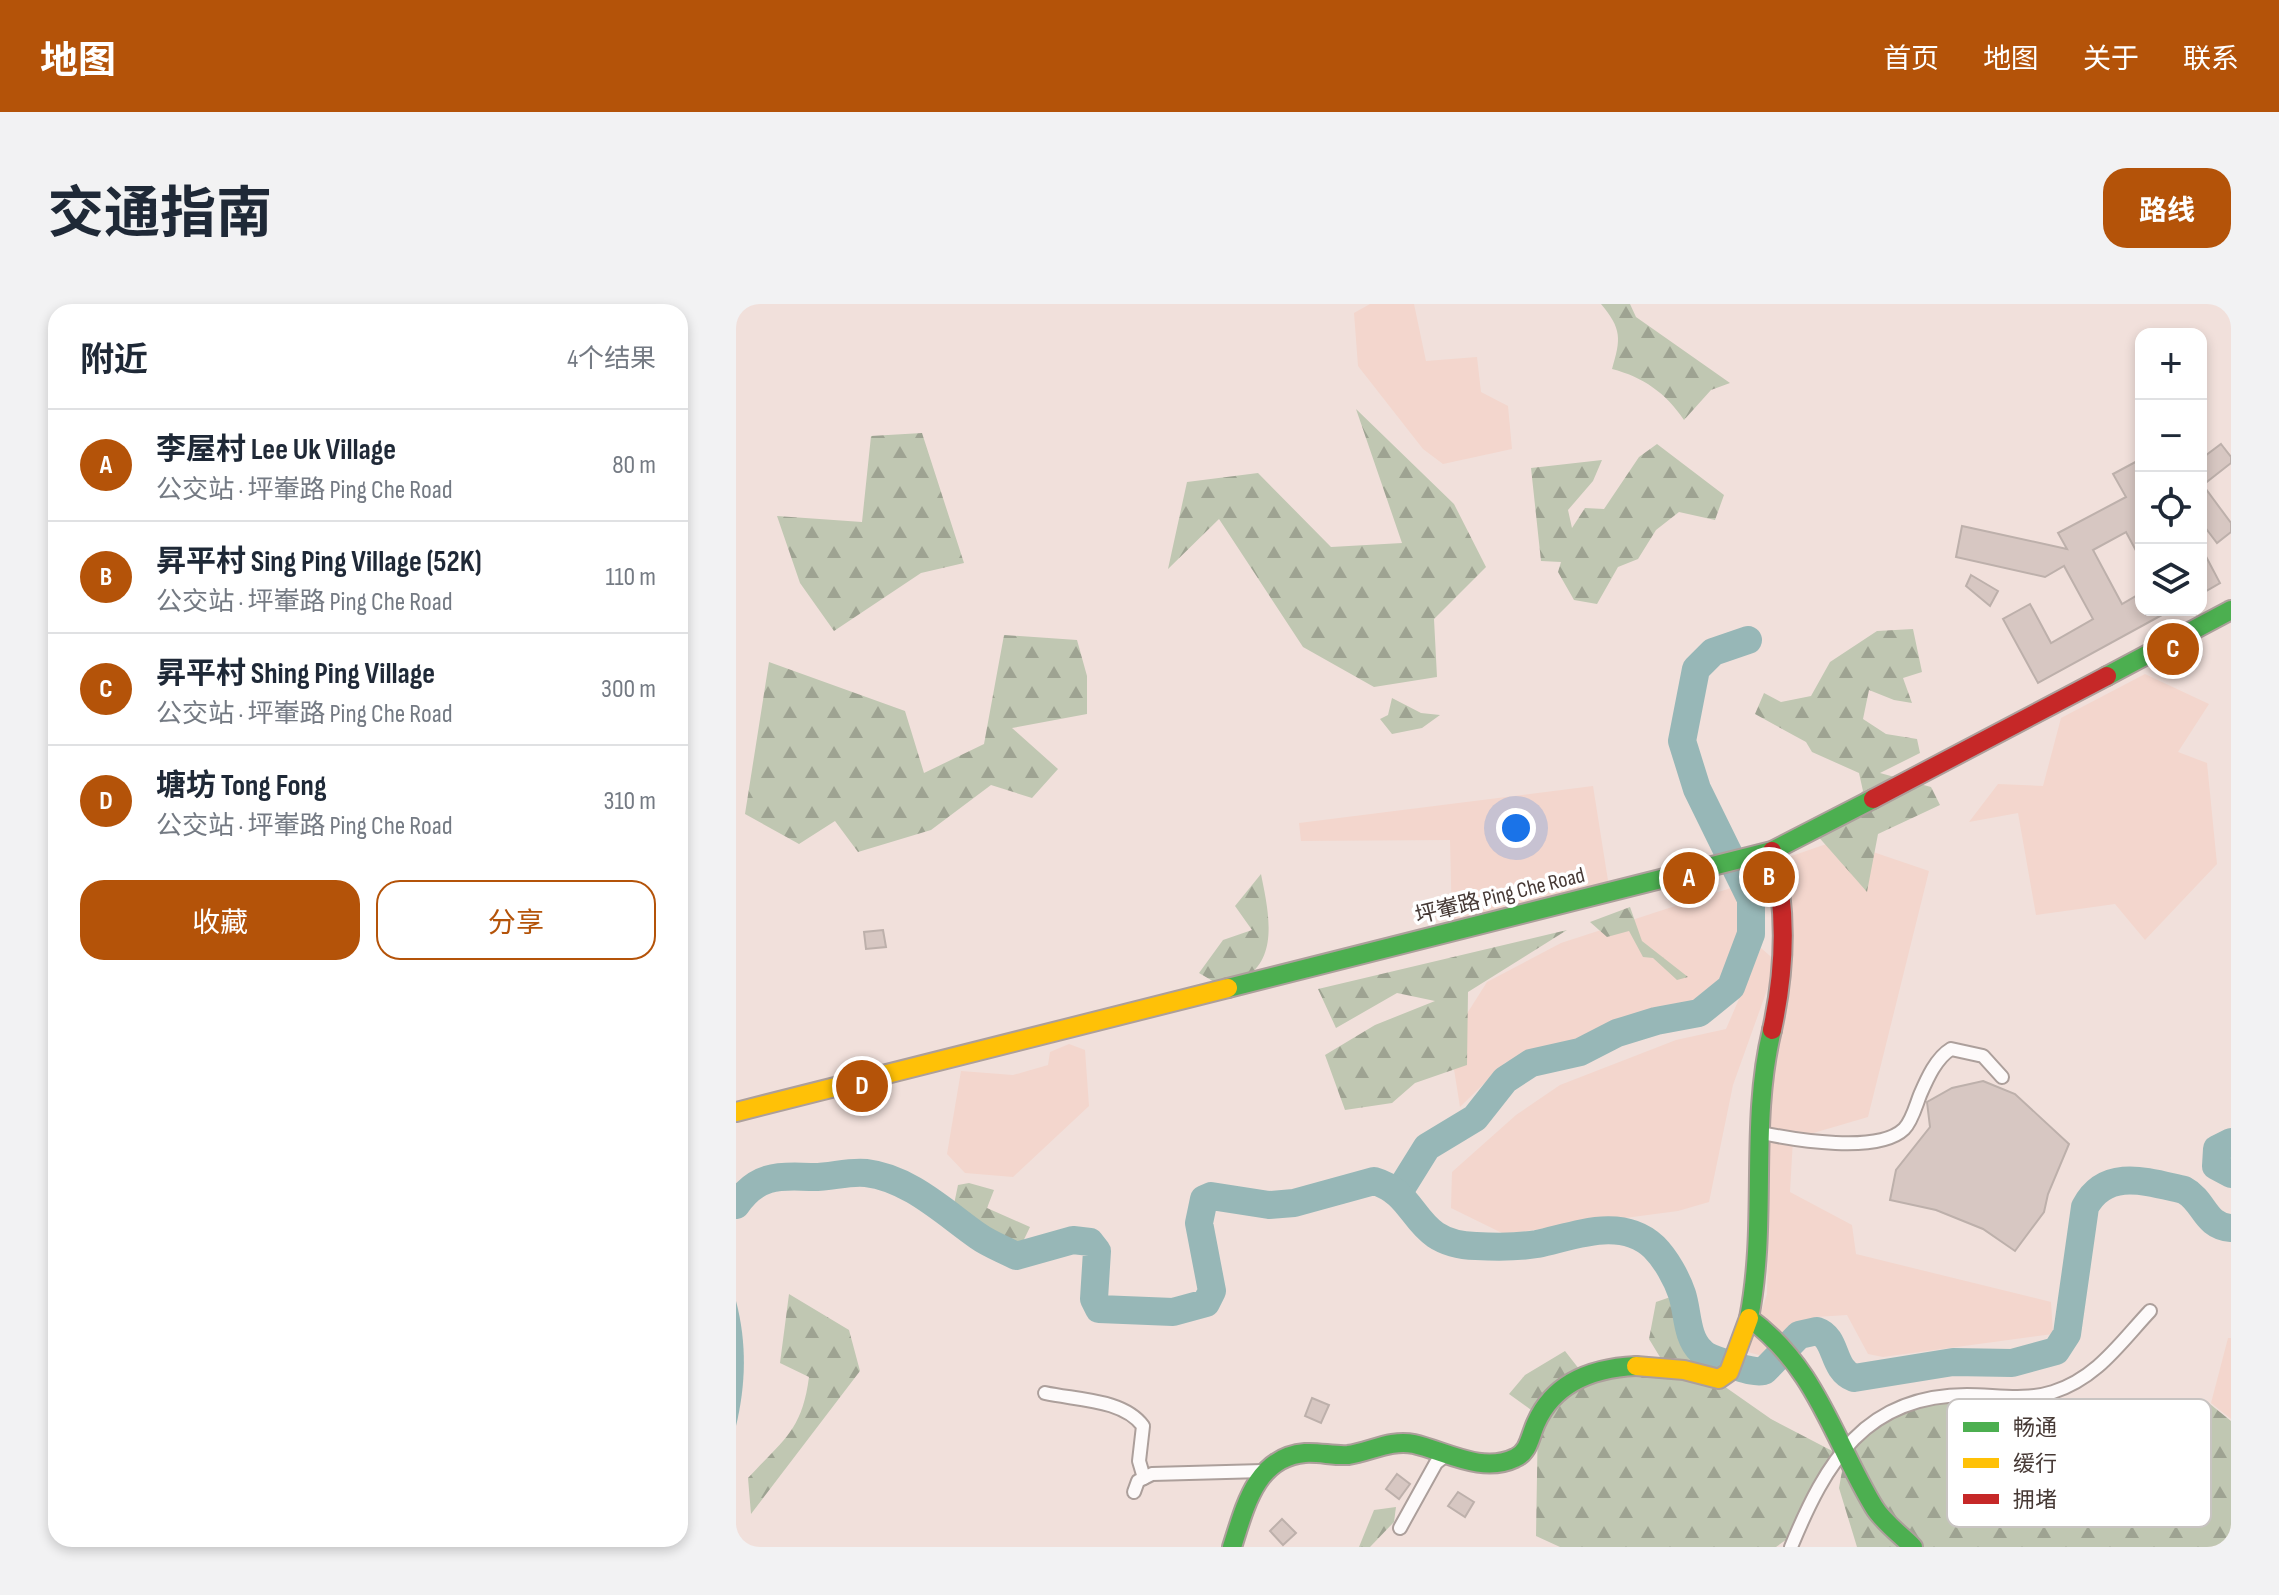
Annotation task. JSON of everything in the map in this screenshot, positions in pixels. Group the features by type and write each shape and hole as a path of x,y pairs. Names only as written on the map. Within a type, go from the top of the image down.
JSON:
{"street":[{"name":"坪輋路 Ping Che Road","path":"736,1112 1768,852 2231,610"},
{"path":"1232,1547 1255,1481 1263,1471 1296,1455 1340,1456 1399,1442 1493,1465 1517,1459 1529,1446 1540,1410 1576,1376 1605,1368 1667,1368 1719,1379 1727,1375 1740,1349 1759,1267 1761,1075 1783,980 1781,885 1768,852"},
{"path":"1762,1133 1793,1139 1853,1142 1891,1137 1906,1128 1926,1080 1943,1054 1951,1049 1983,1056 2002,1077"},
{"path":"1791,1547 1816,1488 1846,1448 1875,1420 1907,1402 1965,1395 2013,1398 2053,1392 2099,1369 2150,1311"},
{"path":"1749,1318 1777,1341 1806,1378 1846,1448 1875,1510 1913,1547"},
{"path":"1045,1393 1120,1408 1136,1416 1143,1426 1139,1461 1144,1478"},
{"path":"1400,1528 1436,1463 1446,1455"},
{"path":"1134,1492 1138,1481 1152,1474 1191,1470 1263,1471"}],"shaded area":[{"path":"1370,304 1414,304 1426,361 1477,357 1481,392 1508,406 1512,449 1443,464 1423,449 1358,366 1354,313"},
{"path":"2145,674 2209,704 2178,752 2207,763 2217,864 2145,940 2115,904 2036,915 2018,813 1969,822 1998,784 2043,786 2061,718"},
{"path":"1593,786 1609,887 1452,924 1450,840 1301,841 1299,823"},
{"path":"1838,840 1929,871 1868,1117 1793,1139 1790,1192 1852,1225 1856,1254 2051,1302 2053,1334 1883,1357 1868,1354 1847,1315 1815,1317 1784,1362 1748,1352 1767,1294 1771,1093 1781,988 1780,860"},
{"path":"1740,885 1743,929 1723,983 1698,999 1617,1019 1561,1046 1506,1062 1460,1107 1453,1063 1461,1023 1487,982 1561,943"},
{"path":"1761,948 1777,962 1733,1085 1709,1202 1678,1211 1504,1234 1451,1208 1452,1172 1516,1115 1560,1085 1676,1040 1726,1029"},
{"path":"1069,1044 1085,1050 1089,1106 1013,1177 965,1173 947,1154 961,1071 1013,1075 1048,1065 1050,1052"},
{"path":"2228,1338 2231,1338 2231,1419 2211,1403"}],"green space":[{"path":"1601,304 1630,304 1636,317 1730,383 1711,390 1684,420 1653,387 1612,369 1618,335 1613,320"},
{"path":"1356,409 1454,504 1486,567 1434,619 1437,677 1374,687 1303,647 1219,519 1168,569 1187,482 1258,473 1331,547 1402,543"},
{"path":"922,433 964,563 921,573 834,631 800,583 777,516 862,522 871,436"},
{"path":"1657,444 1724,495 1715,520 1679,512 1656,530 1638,559 1618,567 1597,604 1574,600 1558,572 1561,562 1541,561 1531,468 1602,460 1593,481 1568,510 1572,528 1585,508 1604,509 1639,457"},
{"path":"1913,629 1922,672 1903,678 1912,703 1869,690 1863,719 1886,734 1917,739 1920,753 1880,773 1931,787 1940,805 1878,834 1867,892 1816,834 1863,791 1859,773 1812,752 1806,742 1755,714 1764,693 1781,702 1811,696 1830,662 1877,631"},
{"path":"1004,635 1077,640 1087,676 1087,714 1012,728 1058,769 1032,798 991,785 931,830 858,852 835,821 799,844 745,814 769,662 905,711 924,773 984,744"},
{"path":"1392,698 1421,713 1440,715 1422,728 1392,734 1380,719 1388,715"},
{"path":"1261,874 1269,929 1264,956 1247,976 1216,983 1199,973 1223,940 1252,930 1235,906"},
{"path":"1630,907 1642,941 1688,977 1677,980 1653,958 1643,957 1629,931 1607,937 1590,922"},
{"path":"1567,930 1468,992 1467,1065 1415,1083 1392,1103 1345,1110 1325,1055 1375,1025 1435,1001 1397,993 1336,1028 1318,989"},
{"path":"969,1183 994,1190 987,1208 1030,1227 1016,1256 979,1237 952,1214 958,1185"},
{"path":"1682,1293 1696,1343 1723,1362 1721,1384 1771,1419 1840,1455 1797,1532 1776,1547 1560,1547 1536,1536 1538,1415 1509,1394 1525,1375 1565,1351 1583,1374 1666,1367 1649,1339 1656,1302"},
{"path":"789,1294 849,1330 860,1371 751,1514 748,1478 789,1434 806,1395 809,1377 780,1363"},
{"path":"2053,1392 2055,1399 1947,1399 1947,1527 2211,1527 2211,1405 2231,1421 2231,1547 1857,1547 1839,1488 1846,1448 1915,1401"},
{"path":"1396,1507 1394,1522 1370,1547 1359,1547 1374,1510"}],"water":[{"path":"736,1301 744,1364 736,1426"}],"building":[{"path":"2221,444 2231,457 2231,463 2207,482 2207,472 2207,454"},
{"path":"2135,462 2135,549 2126,532 2093,550 2122,604 2135,596 2135,616 2160,616 2038,683 2003,619 2030,604 2051,643 2093,619 2064,566 2045,577 1956,557 1962,526 2067,549 2058,533 2126,497 2113,474"},
{"path":"2207,490 2231,523 2231,532 2217,543 2207,530"},
{"path":"2207,558 2220,583 2207,591"},
{"path":"1971,575 1998,591 1990,606 1966,586"},
{"path":"883,930 886,947 866,949 864,932"},
{"path":"1983,1081 2015,1094 2069,1144 2048,1194 2044,1212 2015,1251 1983,1229 1936,1210 1890,1200 1896,1170 1930,1127 1927,1102 1952,1088"},
{"path":"1312,1398 1329,1405 1321,1423 1305,1416"},
{"path":"1397,1474 1410,1484 1399,1499 1386,1489"},
{"path":"1458,1492 1474,1502 1465,1517 1448,1506"},
{"path":"1282,1519 1296,1533 1283,1545 1270,1531"}],"waterway":[{"path":"1399,1192 1427,1147 1475,1118 1505,1080 1531,1063 1580,1052 1617,1033 1656,1021 1699,1013 1731,987 1751,934 1751,899 1697,789 1682,741 1696,669 1713,652 1748,640"},
{"path":"2231,1142 2217,1149 2216,1166 2231,1174"},
{"path":"736,1205 751,1188 777,1177 859,1173 882,1176 911,1189 982,1239 1016,1256 1073,1240 1090,1242 1097,1251 1094,1299 1099,1309 1173,1312 1206,1303 1212,1291 1199,1223 1204,1199 1211,1196 1269,1205 1294,1203 1374,1181 1401,1197 1427,1228 1455,1243 1523,1246 1582,1233 1627,1232 1654,1247 1671,1269 1682,1294 1693,1339 1707,1356 1746,1369 1764,1371 1799,1335 1817,1331 1828,1340 1841,1368 1854,1378 1953,1362 2012,1363 2056,1351 2067,1334 2085,1207 2104,1186 2129,1180 2184,1190 2215,1223 2231,1228"}],"traffic: fast":[{"path":"2107,676 2231,610"},
{"path":"1228,988 1772,851 1873,799"},
{"path":"1772,1030 1761,1101 1757,1245 1749,1318 1772,1338 1808,1382 1874,1507 1913,1547"},
{"path":"1232,1547 1255,1486 1275,1464 1288,1457 1305,1453 1348,1455 1405,1443 1464,1460 1490,1464 1502,1462 1523,1452 1544,1409 1564,1387 1591,1374 1636,1366"}],"traffic: slow":[{"path":"736,1112 1228,988"},
{"path":"1636,1366 1684,1370 1719,1379 1729,1372 1749,1318"}],"traffic: jam":[{"path":"1873,799 2107,676"},
{"path":"1772,851 1781,895 1783,940 1780,985 1772,1030"}],"place":[{"name":"昇平村 Shing Ping Village","path":"2173,649"},
{"name":"昇平村 Sing Ping Village (52K)","path":"1769,877"},
{"name":"李屋村 Lee Uk Village","path":"1689,878"},
{"name":"塘坊 Tong Fong","path":"862,1086"}]}
